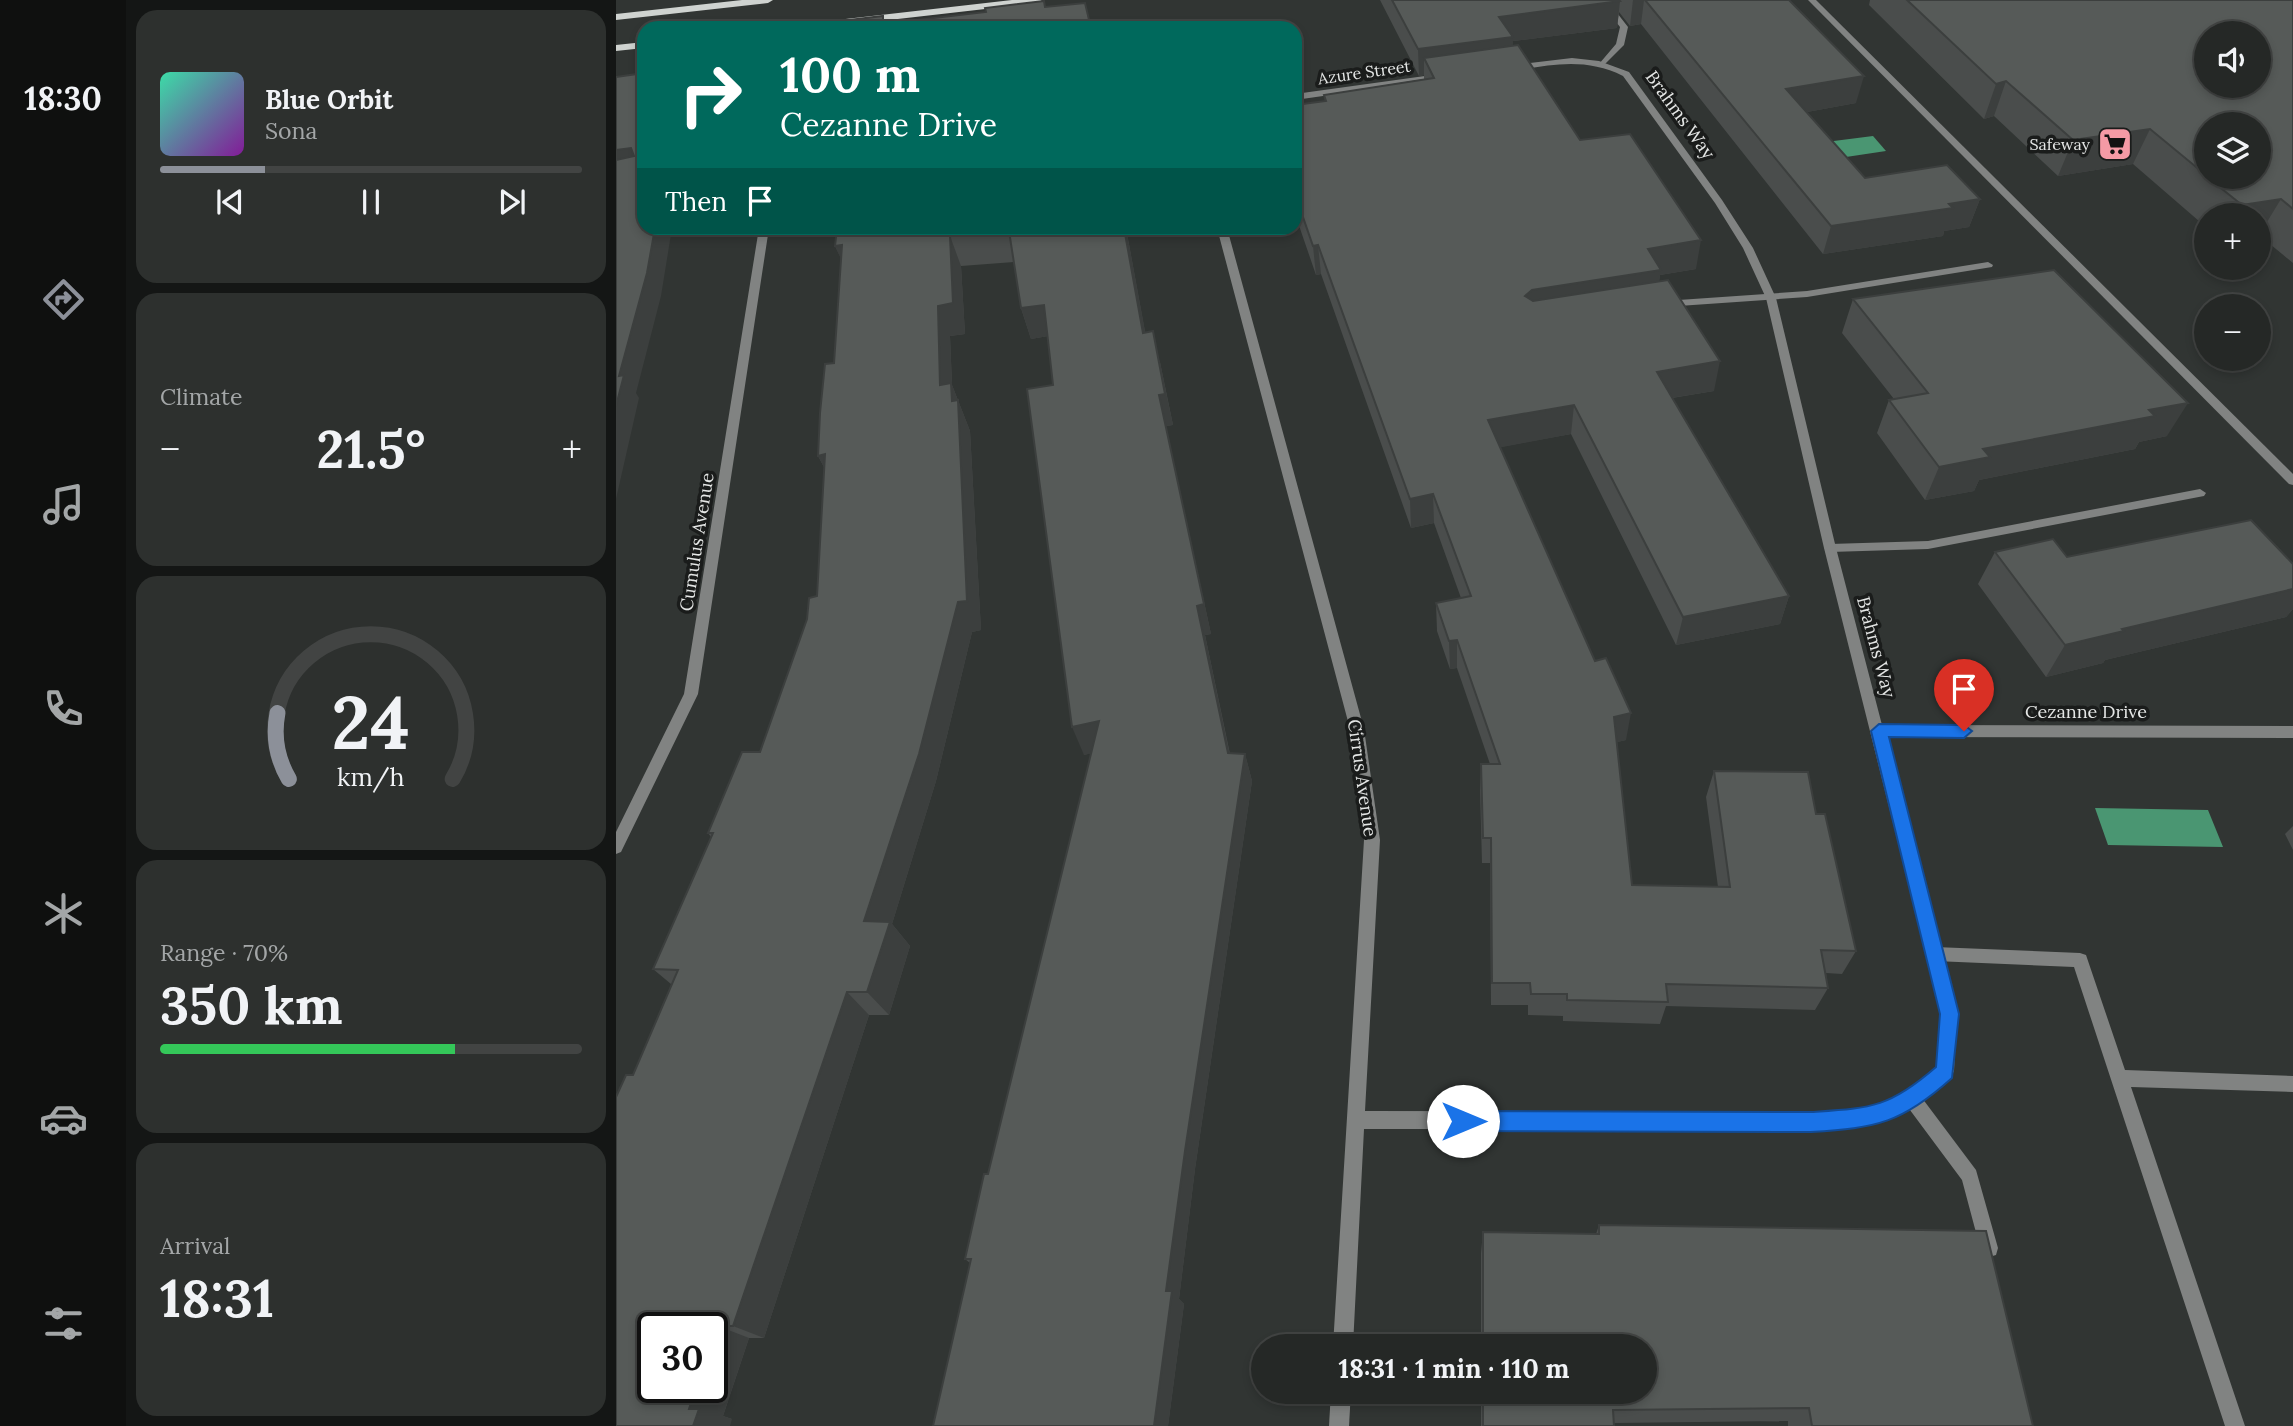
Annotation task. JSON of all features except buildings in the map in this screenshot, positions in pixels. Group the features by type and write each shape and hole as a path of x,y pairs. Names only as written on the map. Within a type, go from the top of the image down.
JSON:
{"main road":[{"path":"616,17 768,0"},
{"path":"854,21 1037,0"},
{"path":"616,48 637,46"}],"street":[{"path":"1509,68 1581,60 1604,64 1620,46 1624,27 1603,0"},
{"path":"1812,0 2293,481"},
{"name":"Brahms Way","path":"1356,1120 1811,1122 1867,1118 1913,1100 1945,1071 1950,1014 1830,548 1771,298 1748,248 1719,202 1634,81 1617,68 1604,64"},
{"name":"Azure Street","path":"1302,96 1442,77"},
{"name":"Cumulus Avenue","path":"616,847 691,694 763,235"},
{"name":"Cirrus Avenue","path":"1224,235 1357,729 1372,840 1344,1334"},
{"path":"1652,305 1707,299 1771,298 1989,265"},
{"path":"1830,548 1928,545 2200,493"},
{"name":"Cezanne Drive","path":"1879,731 2293,732"},
{"path":"1936,954 2080,960 2235,1426"},
{"path":"2119,1078 2293,1084"},
{"path":"1913,1100 1970,1175 1994,1271"},
{"path":"1339,1426 1340,1404"}],"shaded area":[{"path":"1873,136 1886,151 1846,157 1818,143"},
{"path":"2095,808 2208,810 2223,847 2108,845"}],"place":[{"name":"Safeway","path":"2115,144"}],"route":[{"path":"1463,1121 1811,1122 1867,1118 1913,1100 1945,1071 1950,1014 1879,731 1964,731"}]}
